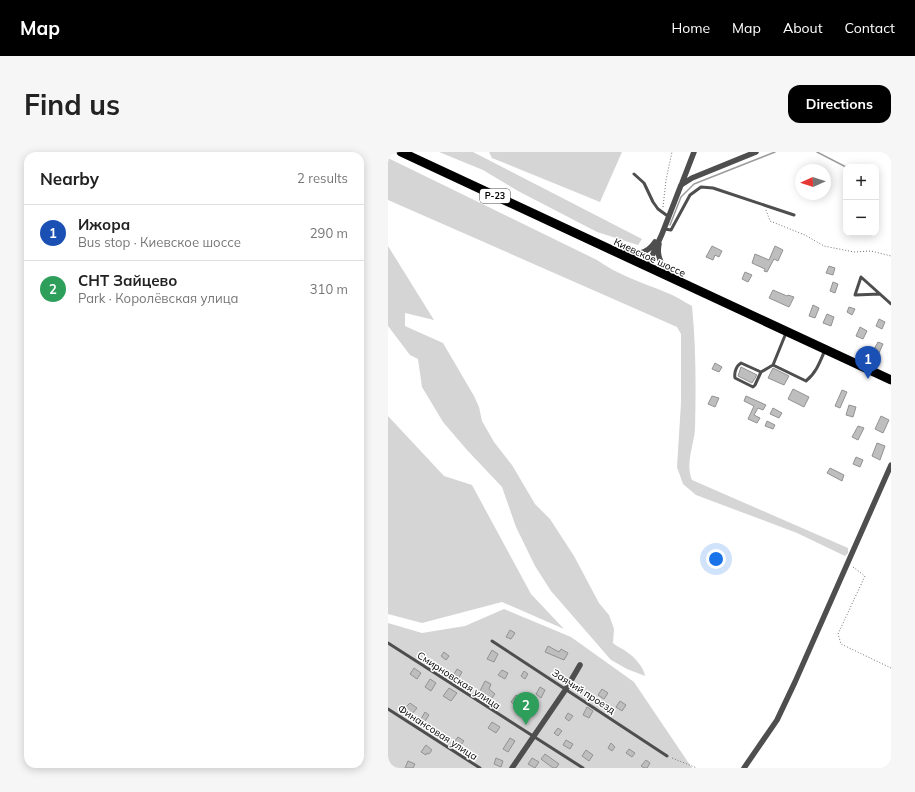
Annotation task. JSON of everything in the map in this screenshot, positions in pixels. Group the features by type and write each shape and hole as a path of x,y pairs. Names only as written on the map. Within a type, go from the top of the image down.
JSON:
{"main road":[{"name":"Киевское шоссе","path":"400,152 891,380"}],"street":[{"path":"646,267 663,231 694,152"},
{"path":"681,185 692,178 756,152"},
{"path":"577,235 596,239 625,253 638,254 646,252 652,247 663,231"},
{"path":"663,231 658,247 659,260 667,272 676,281"},
{"path":"744,768 777,720 796,682 891,465"},
{"path":"512,768 566,689 580,665"}],"lane":[{"path":"634,174 644,183 653,202 662,212 669,216"},
{"path":"663,231 671,230 690,195 701,187 713,188 794,215"},
{"path":"880,294 855,295 861,277 875,290 880,294 891,304"},
{"path":"761,372 741,363 734,376 735,378 753,387 761,372 773,365 786,332"},
{"path":"773,365 806,381 818,368 825,349"},
{"name":"Заячий проезд","path":"492,641 667,756"},
{"name":"Смирновская улица","path":"388,644 583,768"},
{"name":"Финансовая улица","path":"388,709 480,768"}],"path":[{"path":"662,212 666,180 672,152"},
{"path":"764,205 770,221 806,235 824,246 854,252 871,251 891,256"},
{"path":"848,563 865,576 838,634 841,644 891,668"},
{"path":"667,756 697,768"}],"shaded area":[{"path":"439,152 473,152 642,239 638,245 597,232 518,191 483,170"},
{"path":"489,152 622,152 600,202 492,158"},
{"path":"388,158 597,260 621,274 672,295 692,306 696,383 695,429 689,468 692,480 848,548 848,553 845,556 797,533 696,495 683,484 677,467 681,403 681,334 677,327 388,200"},
{"path":"388,246 434,320 405,313 405,326 443,343 474,396 479,407 482,421 494,442 512,465 535,504 550,519 574,556 599,603 609,615 614,629 613,643 630,654 636,660 641,666 645,676 627,669 611,660 551,591 535,566 516,527 502,487 443,422 422,387 418,359 410,355 388,326"},
{"path":"388,416 444,476 472,485 531,594 564,629 502,602 422,623 388,614"},
{"path":"504,609 571,637 634,682 692,768 388,768 388,623 422,633 465,626"}],"building":[{"path":"712,246 722,251 719,257 715,255 713,260 706,257"},
{"path":"775,246 783,250 778,261 774,259 767,272 764,271 765,269 752,263 755,254 769,260"},
{"path":"829,266 835,268 833,275 826,273"},
{"path":"745,272 752,275 748,282 742,279"},
{"path":"833,282 838,284 835,293 830,291"},
{"path":"773,290 787,296 794,297 789,307 769,298"},
{"path":"813,305 819,308 815,318 809,316"},
{"path":"849,307 855,309 852,315 847,312"},
{"path":"827,314 834,317 831,326 823,323"},
{"path":"879,319 885,322 882,329 876,326"},
{"path":"860,327 867,331 863,339 856,336"},
{"path":"878,342 883,344 879,353 873,351"},
{"path":"715,363 722,367 719,372 712,369"},
{"path":"741,367 757,375 752,383 738,376"},
{"path":"773,368 789,376 784,385 768,378"},
{"path":"793,389 809,397 804,407 788,399"},
{"path":"842,390 847,392 840,408 835,406"},
{"path":"712,396 719,398 715,407 708,404"},
{"path":"746,396 766,405 763,410 758,408 754,415 760,418 757,423 748,419 754,406 744,401"},
{"path":"849,405 856,407 853,417 846,415"},
{"path":"773,408 782,413 779,418 770,414"},
{"path":"881,416 889,420 883,433 875,429"},
{"path":"767,421 775,425 773,429 765,426"},
{"path":"858,426 864,428 858,440 852,437"},
{"path":"877,443 885,446 880,460 872,456"},
{"path":"856,457 863,460 860,467 853,464"},
{"path":"830,468 844,475 842,481 827,473"},
{"path":"510,630 515,633 511,639 506,637"},
{"path":"548,646 559,652 561,649 568,653 564,660 545,652"},
{"path":"492,650 498,654 494,662 487,659"},
{"path":"444,652 449,656 446,660 441,656"},
{"path":"414,668 421,673 417,679 410,674"},
{"path":"457,669 462,672 458,679 453,676"},
{"path":"502,670 508,673 505,679 498,675"},
{"path":"524,671 528,674 525,679 521,676"},
{"path":"430,679 436,683 431,691 425,687"},
{"path":"485,681 491,684 489,689 495,694 491,699 480,691"},
{"path":"540,687 545,690 541,698 536,694"},
{"path":"449,688 457,693 451,701 443,696"},
{"path":"602,689 608,693 604,699 598,695"},
{"path":"516,695 520,698 515,705 511,702"},
{"path":"620,701 626,705 622,711 616,707"},
{"path":"410,703 417,708 412,714 405,708"},
{"path":"587,707 593,711 589,718 583,715"},
{"path":"425,712 429,715 425,721 421,719"},
{"path":"568,713 573,716 569,721 565,718"},
{"path":"492,722 500,727 496,733 488,728"},
{"path":"558,728 562,731 558,736 554,733"},
{"path":"458,737 464,741 460,746 454,742"},
{"path":"510,738 515,741 508,752 503,749"},
{"path":"566,740 573,744 570,749 563,745"},
{"path":"611,743 615,747 612,751 608,748"},
{"path":"426,745 432,750 426,755 421,752"},
{"path":"629,749 635,753 632,757 626,753"},
{"path":"586,750 593,755 589,761 582,756"},
{"path":"545,754 559,764 556,768 553,768 541,759"},
{"path":"496,758 503,761 501,767 494,764"},
{"path":"532,758 539,762 535,768 528,764"},
{"path":"646,760 650,763 647,768 644,768 641,766"},
{"path":"408,761 415,764 413,768 405,768"}],"waterway":[{"path":"670,225 681,197 694,184 775,152"},
{"path":"817,152 843,165"}],"place":[{"name":"Ижора","path":"868,379"},
{"name":"СНТ Зайцево","path":"526,725"}]}
